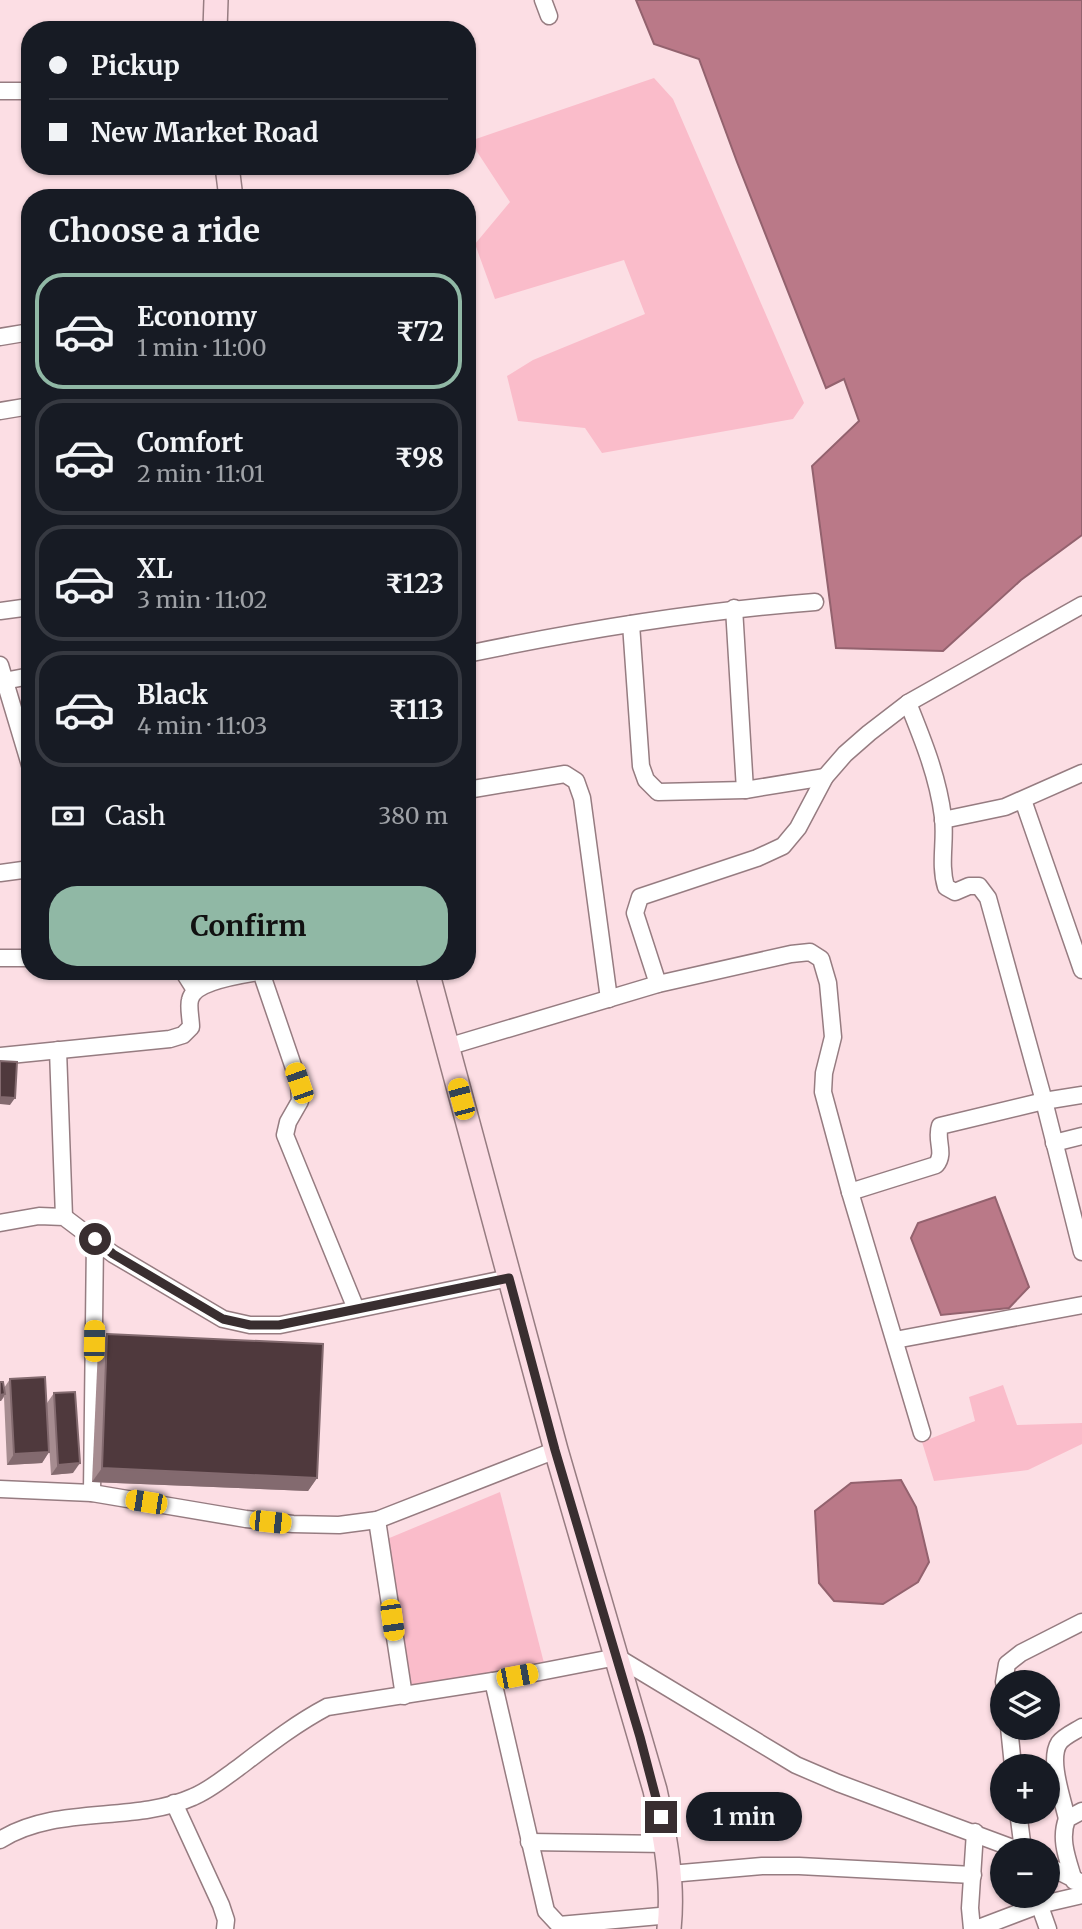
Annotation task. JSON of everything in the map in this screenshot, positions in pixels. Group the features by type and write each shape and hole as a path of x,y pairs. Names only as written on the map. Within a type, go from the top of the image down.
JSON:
{"street":[{"path":"215,21 216,0"},
{"path":"543,0 550,16"},
{"path":"0,91 21,91"},
{"path":"0,337 21,334"},
{"path":"0,411 21,408"},
{"path":"476,652 595,628 734,608 815,602"},
{"path":"658,984 635,913 640,897 757,858 783,846 798,828 825,777 845,754 869,733 908,703 1082,605"},
{"path":"0,611 21,608"},
{"path":"734,608 745,790"},
{"path":"631,624 640,766 646,780 658,792 745,790 825,777"},
{"path":"21,675 2,673 21,735"},
{"path":"908,703 928,753 943,820 942,875 946,887 954,892 969,886 979,886 988,898 1082,1252"},
{"path":"943,820 996,809 1023,800 1082,773"},
{"path":"476,789 565,774 576,781 582,798 609,999"},
{"path":"1023,800 1082,970"},
{"path":"0,873 21,870"},
{"path":"447,1047 658,984 791,954 810,952 821,959 828,983 833,1037 824,1073 824,1092 850,1192 922,1433"},
{"path":"0,958 21,958"},
{"path":"189,980 195,990"},
{"path":"0,1056 170,1039 183,1035 191,1027 190,1000 195,990 227,980"},
{"path":"266,980 299,1083 300,1101 288,1122 285,1135 356,1309"},
{"path":"429,980 555,1450 655,1790 667,1844 670,1922 559,1925 546,1911 492,1681"},
{"path":"58,1050 64,1217"},
{"path":"850,1192 936,1165 941,1151 937,1134 940,1126 1044,1101 1082,1096"},
{"path":"1054,1143 1082,1136"},
{"path":"1066,1188 1082,1184"},
{"path":"0,1223 39,1216 64,1217 113,1254 223,1319 250,1325 279,1325 509,1278"},
{"path":"92,1493 95,1239"},
{"path":"895,1340 1082,1305"},
{"path":"0,1489 92,1493 246,1519 339,1525 377,1520 555,1450"},
{"path":"377,1520 404,1696"},
{"path":"1006,1670 1007,1664 1014,1658 1082,1622"},
{"path":"0,1840 13,1832 42,1823 144,1810 194,1797 218,1783 304,1719 327,1707 492,1681 617,1657 796,1765 990,1838"},
{"path":"1079,1886 1064,1847 1064,1829 1075,1815 1056,1767 1055,1752 1061,1741 1082,1727"},
{"path":"174,1803 227,1926"},
{"path":"975,1832 970,1908 974,1929 1020,1908"},
{"path":"529,1842 667,1844"},
{"path":"670,1874 799,1866 973,1875"},
{"path":"1060,1874 1079,1886"},
{"path":"1060,1892 1079,1886"},
{"path":"1040,1908 1048,1929"}],"shaded area":[{"path":"636,0 1082,0 1082,535 1021,580 943,651 836,648 812,466 859,421 844,379 826,388 699,59 654,44"},
{"path":"654,78 673,99 804,403 793,419 602,453 585,428 518,421 507,376 533,360 645,314 624,260 495,299 476,243 510,202 476,150 476,139"},
{"path":"995,1197 1029,1287 1009,1308 941,1315 911,1238 918,1223"},
{"path":"1003,1385 1017,1425 1082,1423 1082,1444 1028,1470 934,1481 922,1442 975,1421 969,1397"},
{"path":"901,1480 916,1507 929,1562 918,1582 883,1604 834,1601 819,1583 815,1511 851,1483"},
{"path":"500,1492 544,1663 411,1692 375,1544"}],"building":[{"path":"0,1061 17,1062 15,1098 0,1097"},
{"path":"107,1334 323,1344 317,1478 102,1468"},
{"path":"45,1377 49,1452 14,1454 10,1379"},
{"path":"0,1382 3,1382 5,1394 0,1395"},
{"path":"75,1392 80,1463 58,1465 54,1393"}],"route":[{"path":"95,1239 113,1254 201,1307 223,1319 250,1325 279,1325 509,1278 555,1450 661,1817"}]}
